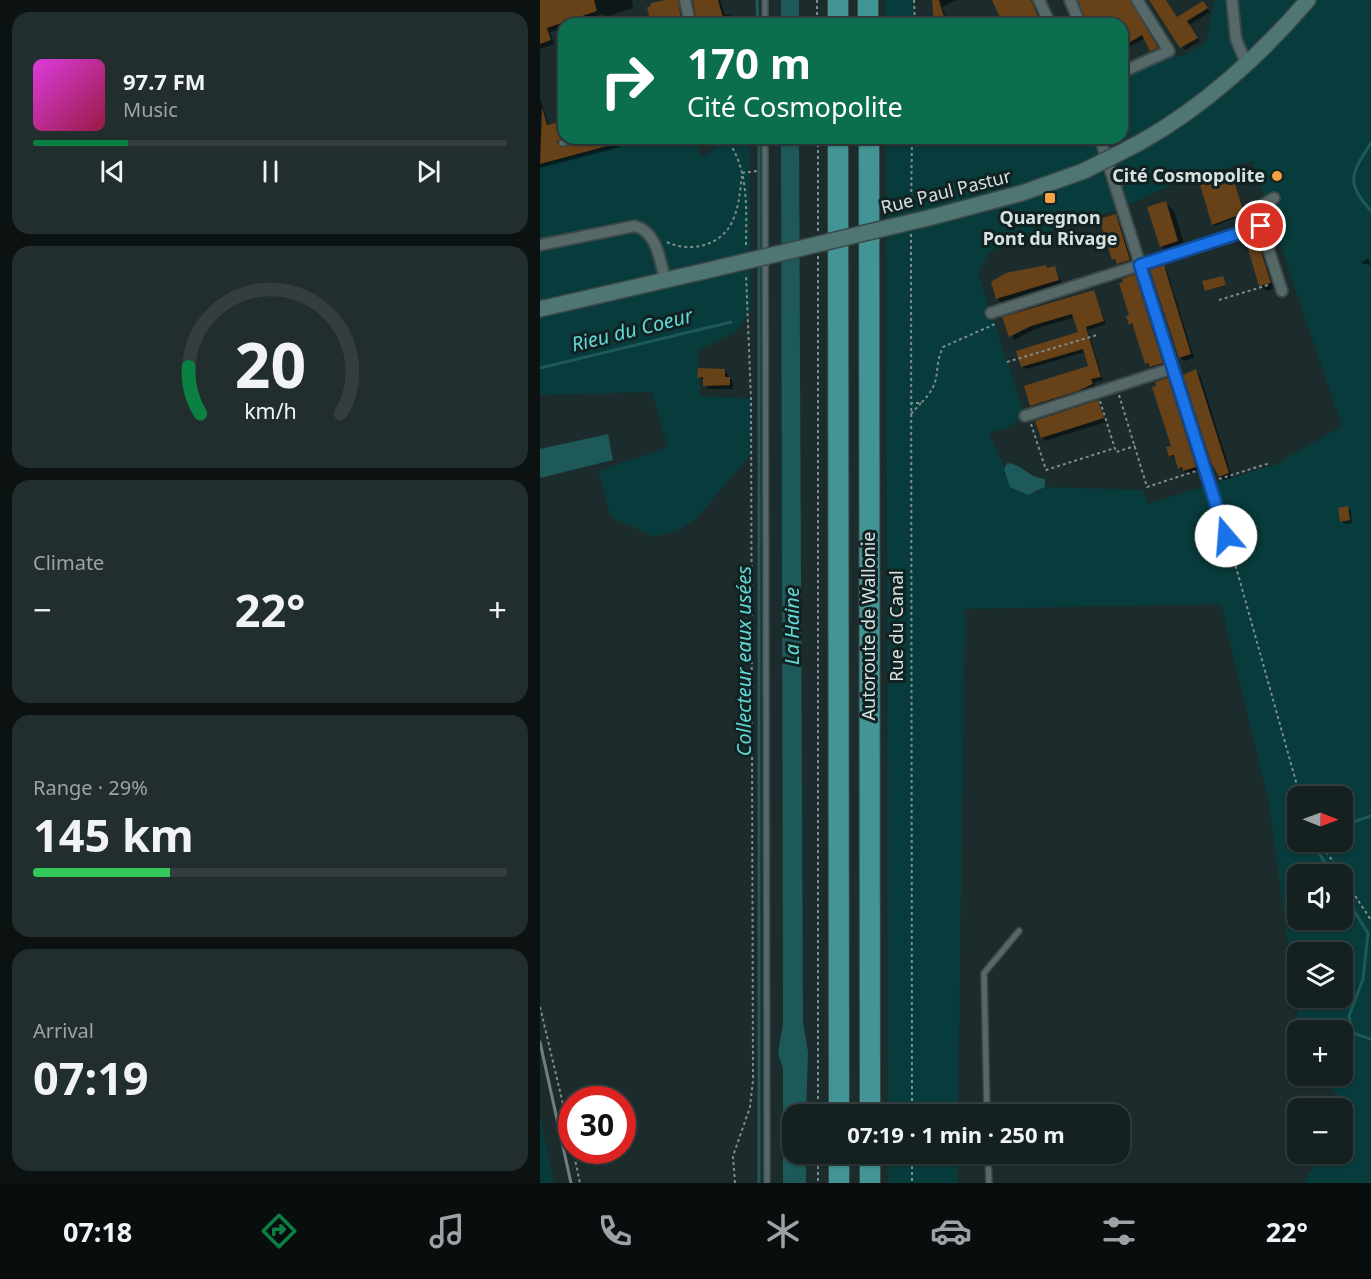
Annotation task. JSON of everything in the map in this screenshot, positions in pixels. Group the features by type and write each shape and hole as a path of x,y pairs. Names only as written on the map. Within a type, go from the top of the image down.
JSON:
{"highway":[{"path":"838,0 838,18"},
{"path":"868,0 868,18"},
{"name":"Autoroute de Wallonie","path":"838,144 839,1104"},
{"name":"Autoroute de Wallonie","path":"868,144 870,1104"},
{"path":"839,1164 839,1183"},
{"path":"870,1164 870,1183"}],"main road":[{"name":"Rue Paul Pastur","path":"540,309 932,217 1022,193 1084,171 1139,143 1195,106 1246,63 1308,0"}],"street":[{"path":"685,0 689,18"},
{"path":"1040,0 1048,18"},
{"path":"1070,0 1078,18"},
{"path":"1128,69 1169,51 1137,0"},
{"path":"1232,0 1236,39 1246,63"},
{"path":"1102,144 1226,536"},
{"path":"1274,198 1261,206 1261,226 1280,286"},
{"path":"540,245 635,226 642,228 653,241 665,279"},
{"path":"992,313 1261,226"},
{"path":"1027,416 1173,368"},
{"path":"1226,536 1234,537 1242,546 1240,555 1234,560 1226,561 1217,552 1219,540 1226,536"}],"lane":[{"path":"765,0 765,18"},
{"path":"765,144 767,1183"},
{"path":"987,1104 984,973 1019,931"},
{"path":"988,1164 989,1183"}],"path":[{"path":"818,0 818,18"},
{"path":"914,0 915,18"},
{"path":"731,144 737,152 746,194 746,258"},
{"path":"818,144 818,233"},
{"path":"911,218 912,144"},
{"path":"742,173 765,170"},
{"path":"663,241 676,247 691,248 707,244 720,237 732,224 742,173"},
{"name":"Rue du Canal","path":"911,229 912,1104"},
{"path":"818,245 818,1104"},
{"path":"735,1183 733,1156 750,1107 753,1080 751,407 746,269"},
{"path":"1219,300 1280,286"},
{"path":"910,416 937,382 943,346 995,324"},
{"path":"1007,362 1097,335"},
{"path":"1117,387 1147,487 1204,469"},
{"path":"1097,393 1116,452 1135,446"},
{"path":"910,403 921,403"},
{"path":"1027,416 1046,470 1115,448"},
{"path":"1209,482 1270,463"},
{"path":"1234,560 1297,786"},
{"path":"1353,892 1371,920"},
{"path":"540,1007 559,1086"},
{"path":"576,1164 580,1183"},
{"path":"818,1164 818,1183"},
{"path":"912,1164 912,1183"}],"shaded area":[{"path":"885,0 914,0 915,18 885,18"},
{"path":"1215,0 1371,0 1371,1183 1304,1183 1314,1164 1353,1164 1353,1098 1340,1098 1330,1086 1353,1086 1353,1020 1299,1020 1297,1008 1353,1008 1353,942 1288,942 1269,804 1221,604 965,609 958,1104 888,1104 886,144 1128,144 1128,75 1171,52 1181,57 1206,42","holes":["1252,161 1342,426 1276,464 1148,504 1143,490 1045,487 1037,493 1005,475 989,432 1007,428 1025,416 978,273 990,251 1122,208 1183,180"]},
{"path":"620,144 636,146 696,144 701,157 718,148 719,144 749,144 751,310 738,330 697,351 700,396 751,399 750,455 697,518 679,530 654,537 611,517 598,471 668,447 652,392 540,395 540,165"},
{"path":"540,1116 554,1183 540,1183"},
{"path":"888,1164 958,1164 957,1183 888,1183"}],"water":[{"path":"781,0 799,0 799,18 781,18"},
{"name":"La Haine","path":"781,144 799,144 803,1022 808,1052 806,1104 783,1104 783,1069 778,1053 783,1024"},
{"path":"608,434 613,460 540,478 540,449"},
{"path":"1007,463 1045,479 1045,487 1028,495 1010,487 1004,469"},
{"path":"783,1164 806,1164 806,1183 783,1183"}],"building":[{"path":"540,0 594,0 597,11 576,18 558,18 558,24 547,28 551,40 540,44"},
{"path":"678,0 681,18 650,18 647,7 651,6 651,3"},
{"path":"693,0 718,0 723,18 696,18"},
{"path":"932,0 939,0 944,18 934,18"},
{"path":"992,0 1031,0 1038,18 1000,18"},
{"path":"1078,0 1130,0 1158,48 1150,51 1142,35 1128,43 1128,18 1085,18"},
{"path":"1149,0 1166,0 1177,17 1203,1 1208,8 1187,21 1198,38 1180,48"},
{"path":"542,107 547,125 558,122 557,142 560,147 573,144 615,144 540,164"},
{"path":"1231,171 1244,213 1212,225 1198,178"},
{"path":"1166,201 1178,241 1160,247 1147,207"},
{"path":"1116,214 1130,260 1117,264 1115,259 1112,260 1099,219"},
{"path":"1256,235 1271,283 1259,286 1245,239"},
{"path":"1046,265 1047,268 1055,266 1059,280 996,299 991,282 1006,273"},
{"path":"1164,265 1191,354 1179,358 1150,270"},
{"path":"1135,274 1163,363 1150,367 1148,363 1145,364 1132,323 1129,325 1126,316 1129,315 1119,283 1123,282 1122,279"},
{"path":"1223,276 1226,285 1205,291 1202,281"},
{"path":"1094,290 1104,321 1086,327 1101,377 1091,379 1093,384 1078,391 1030,406 1024,386 1088,366 1083,349 1021,367 1016,351 1078,332 1072,314 1031,326 1009,337 1002,317"},
{"path":"698,368 725,369 725,377 730,377 730,385 703,386 703,377 697,378"},
{"path":"1196,369 1229,473 1219,477 1211,462 1183,375"},
{"path":"1168,378 1196,467 1183,471 1182,467 1178,469 1174,455 1169,456 1166,447 1171,446 1152,387 1156,386 1155,382"},
{"path":"1098,400 1104,418 1041,438 1035,421"},
{"path":"1348,506 1350,520 1340,522 1338,508"}],"waterway":[{"name":"Collecteur eaux usées","path":"757,0 758,18"},
{"path":"1371,143 1355,170 1354,178 1357,192 1371,211"},
{"name":"Collecteur eaux usées","path":"759,144 759,254"},
{"name":"Collecteur eaux usées","path":"759,264 759,1183"},
{"name":"Rieu du Coeur","path":"540,368 731,322"},
{"path":"1353,822 1371,816"},
{"path":"1318,852 1326,864"},
{"path":"1353,909 1368,933 1363,979 1349,1016 1353,1033 1371,1039"}],"railway":[{"path":"540,1042 571,1183"}],"place":[{"name":"Cité Cosmopolite","path":"1277,176"},
{"name":"Quaregnon Pont du Rivage","path":"1050,198"}],"route":[{"path":"1226,536 1140,265 1261,226"}]}
